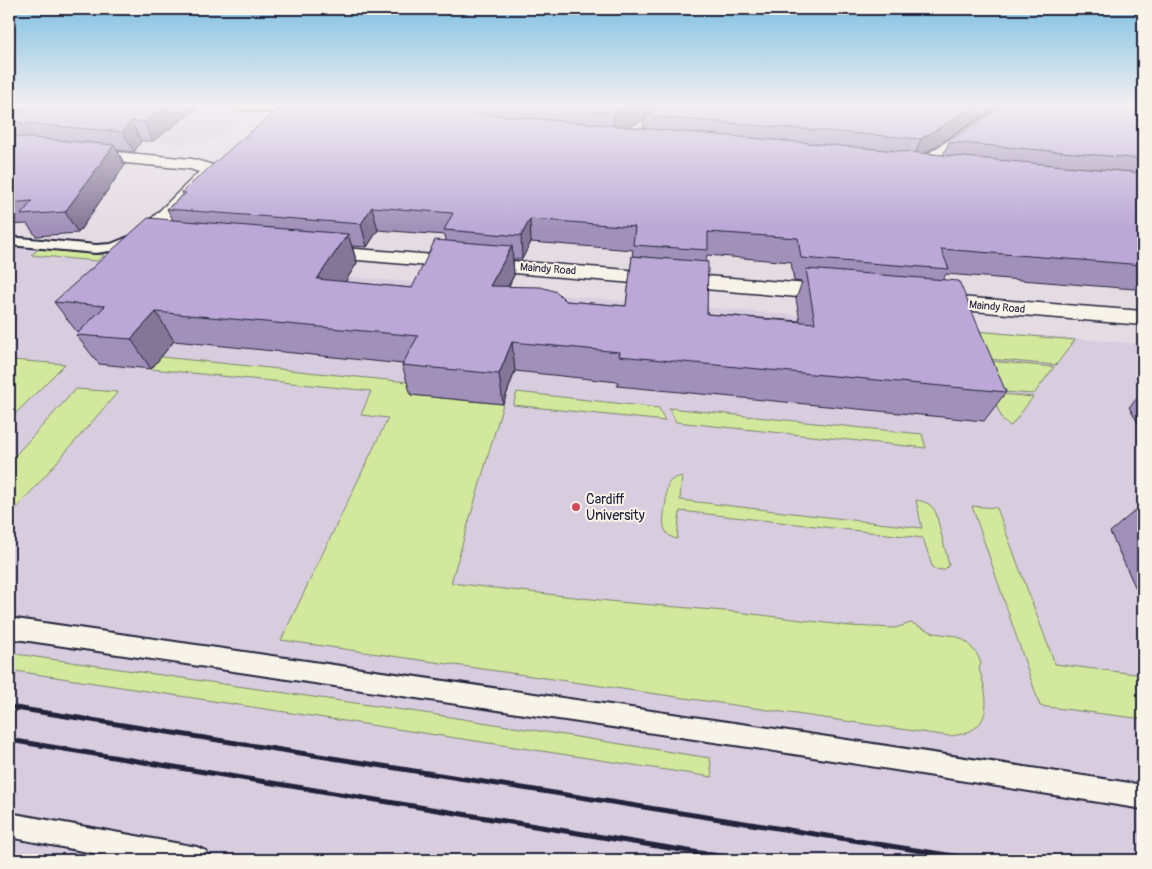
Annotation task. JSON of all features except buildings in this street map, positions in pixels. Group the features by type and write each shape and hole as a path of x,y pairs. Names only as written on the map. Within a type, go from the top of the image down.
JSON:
{"street":[{"path":"66,147 213,167 206,177 154,226 151,232 164,238 185,240"},
{"path":"918,168 950,147"},
{"path":"898,166 947,171"},
{"name":"Maindy Road","path":"299,250 851,295"},
{"name":"Maindy Road","path":"910,300 1143,318"}],"lane":[{"path":"9,241 100,248 113,247 151,232"},
{"path":"9,628 762,738 1143,797"},
{"path":"9,825 196,860"}],"shaded area":[{"name":"Cardiff University","path":"9,247 1143,344 1143,860 9,860"}],"green space":[{"path":"39,249 104,255 97,261 31,255"},
{"path":"965,330 1075,340 1056,365 977,358"},
{"path":"161,357 417,383 411,395 503,404 451,583 618,602 737,612 850,626 895,628 911,623 934,633 956,636 967,642 977,654 981,663 979,669 985,693 985,713 981,722 974,729 963,734 949,736 281,640 388,418 361,415 371,391 151,369"},
{"path":"978,360 1054,367 1034,394 990,391"},
{"path":"9,361 65,364 9,420"},
{"path":"76,389 118,392 9,517 9,462"},
{"path":"517,392 659,408 665,421 513,405"},
{"path":"991,393 1033,397 1011,426 1003,421"},
{"path":"669,408 922,434 926,448 676,422"},
{"path":"682,476 680,500 922,528 916,500 925,502 936,513 949,565 944,570 933,569 923,538 680,511 677,539 671,537 667,533 664,524 666,490 672,480"},
{"path":"972,506 997,508 1055,664 1143,675 1143,719 1040,706"},
{"path":"9,653 431,714 710,758 712,777 9,670"}],"railway":[{"path":"9,707 979,860"},
{"path":"9,740 743,860"}],"place":[{"name":"Cardiff University","path":"576,507"}]}
